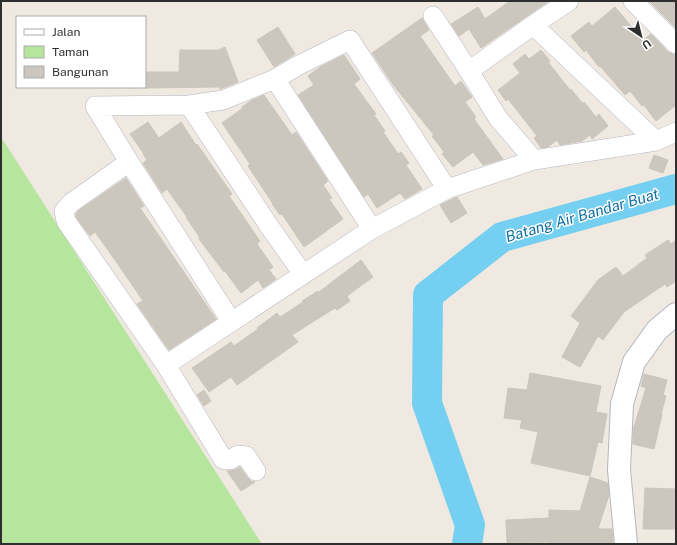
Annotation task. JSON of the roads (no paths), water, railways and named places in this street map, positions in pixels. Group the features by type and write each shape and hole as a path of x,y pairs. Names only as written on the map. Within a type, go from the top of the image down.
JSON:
{"street":[{"path":"469,72 533,25 569,1"},
{"path":"633,1 676,44"},
{"path":"433,16 498,118 534,160"},
{"path":"533,25 656,141"},
{"path":"232,321 129,162 95,106 189,105 223,100 275,79 299,65 350,40 447,189"},
{"path":"275,79 372,229"},
{"path":"189,105 302,274"},
{"path":"166,365 372,229 447,189 534,160 656,141 676,132"},
{"path":"129,162 66,207 64,216 66,221 166,365 223,459 230,460 238,455 246,456 256,471"},
{"path":"626,544 619,470 622,404 634,362 657,330 676,314"}],"waterway":[{"name":"Batang Air Bandar Buat","path":"467,544 470,525 427,403 428,295 502,237 676,189"}]}
